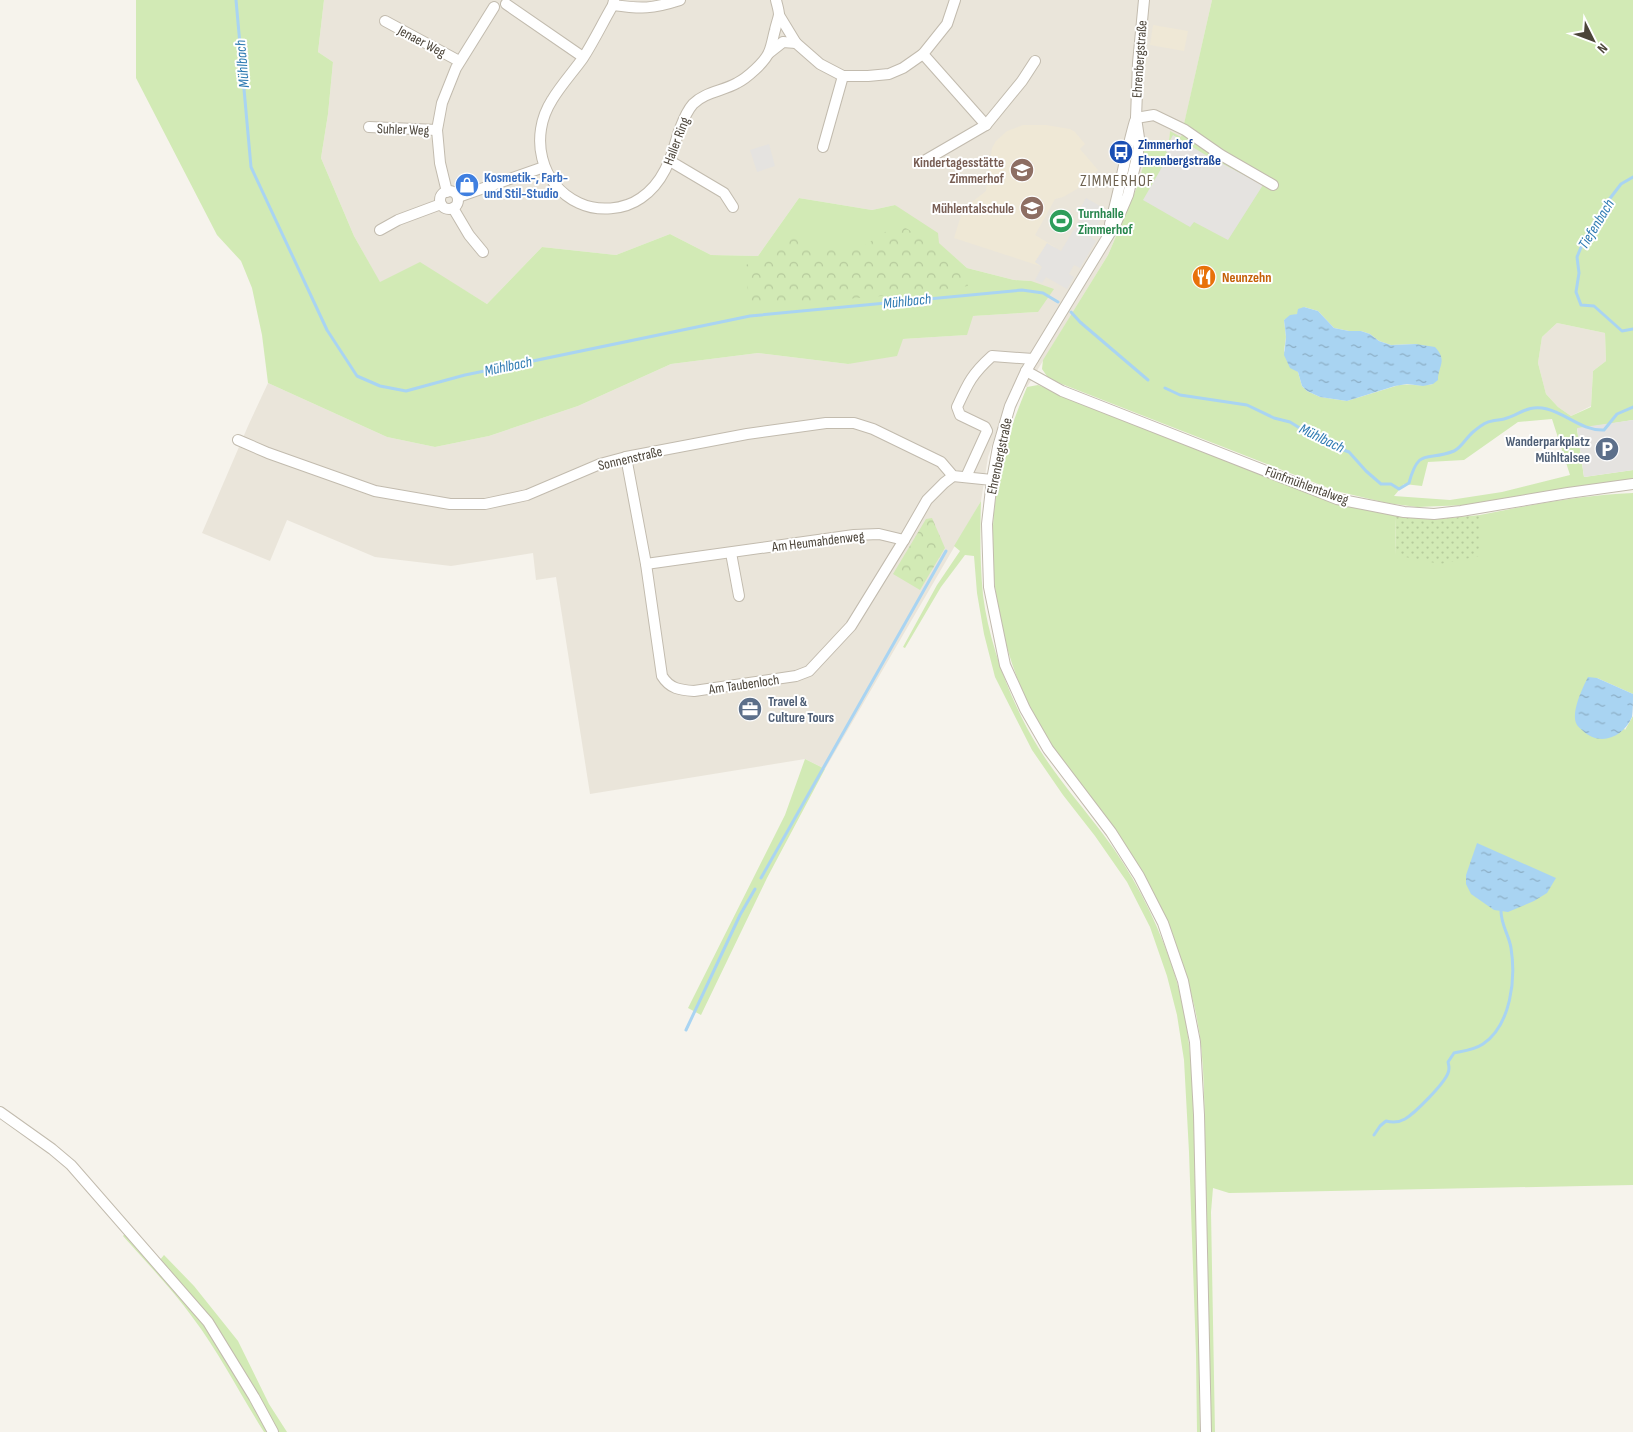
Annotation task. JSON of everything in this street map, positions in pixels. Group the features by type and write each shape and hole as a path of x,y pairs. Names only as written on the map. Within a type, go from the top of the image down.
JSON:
{"street":[{"path":"613,2 642,9 680,0"},
{"name":"Haller Ring","path":"768,53 779,15 776,0"},
{"path":"779,15 796,43 820,64 843,76 868,76 890,74 903,68 923,54 947,24 954,0"},
{"name":"Ehrenbergstraße","path":"1144,0 1138,63 1136,118 1139,138 1138,153 1128,195 1116,223 1033,359 1010,406 998,447 992,480 988,524 988,587 1005,665 1025,709 1048,749 1111,832 1139,876 1163,923 1183,982 1195,1042 1199,1115 1206,1432"},
{"path":"447,192 440,163 437,130 448,85 492,4 500,8 506,2 583,57"},
{"name":"Haller Ring","path":"613,2 583,57 551,101 540,130 540,149 544,167 554,184 573,200 592,208 622,207 640,199 650,191 670,162 684,116 693,104 703,97 736,84 749,75 768,53 783,42 796,43"},
{"name":"Jenaer Weg","path":"385,21 459,62"},
{"path":"923,54 986,125"},
{"path":"924,161 986,125 1022,82 1035,61"},
{"path":"823,147 843,76"},
{"path":"1136,118 1154,115 1177,126 1273,185"},
{"name":"Suhler Weg","path":"369,127 437,130"},
{"path":"670,162 724,193 734,207"},
{"path":"458,197 544,167"},
{"path":"441,204 441,197 447,192 458,197"},
{"path":"441,204 446,208 453,208 458,204 458,197"},
{"path":"380,230 398,220 441,204"},
{"path":"453,208 469,235 483,252"},
{"name":"Ehrenbergstraße","path":"966,477 987,431 985,427 960,414 957,407 970,379 979,367 992,356 1033,359"},
{"name":"Fünfmühlentalweg","path":"1026,372 1062,391 1337,499 1395,510 1434,514 1633,484"},
{"name":"Sonnenstraße","path":"238,440 268,453 375,491 450,504 485,504 527,496 600,464 756,433 826,423 854,423 873,429 941,462 953,476"},
{"name":"Am Taubenloch","path":"626,458 646,564 662,676 667,685 680,690 694,691 796,676 809,671 851,626 928,500 953,476"},
{"path":"953,476 992,480"},
{"name":"Am Heumahdenweg","path":"646,564 854,535 878,534 904,540"},
{"path":"731,552 739,596"},
{"path":"0,1112 71,1165 208,1322 254,1396 273,1432"}],"shaded area":[{"path":"324,0 1212,0 1181,138 1170,132 1169,140 1144,140 1144,163 1137,187 1108,255 1027,387 1012,387 988,457 981,501 825,769 805,759 590,794 556,577 536,580 533,553 451,566 375,557 287,520 270,561 202,533 268,383 387,437 435,447 489,436 578,406 671,364 758,353 848,364 903,339 966,335 972,316 1038,312 1031,281 1014,280 967,268 895,205 872,210 799,198 758,256 711,255 670,234 616,255 542,247 487,304 420,263 380,283 354,236 321,158 333,62 318,52"},
{"path":"1153,25 1188,31 1184,51 1150,45"},
{"path":"1023,125 1046,125 1070,129 1075,132 1085,144 1080,149 1098,170 1077,189 1055,199 1035,235 1055,247 1043,267 954,238 963,209 986,191 992,148 996,141 1007,131"},
{"path":"1173,135 1204,154 1263,185 1228,240 1194,222 1190,227 1143,200 1169,155 1165,150"},
{"path":"769,144 775,166 757,172 750,150"},
{"path":"1086,198 1107,210 1090,237 1096,241 1080,268 1074,265 1069,274 1074,277 1067,289 1046,277 1042,283 1035,280 1042,267 1035,262 1047,243 1061,251 1082,216 1078,212"},
{"path":"1557,323 1605,333 1606,361 1593,371 1591,406 1571,416 1558,407 1546,394 1538,363 1542,337"},
{"name":"Wanderparkplatz Mühltalsee","path":"1633,420 1633,470 1584,477 1577,428"}],"green space":[{"path":"136,0 324,0 318,52 333,62 321,158 354,236 380,282 420,262 487,304 542,247 616,255 670,234 711,255 758,256 799,198 872,210 895,205 938,233 939,243 967,268 1014,280 1031,281 1054,289 1038,312 973,316 967,335 903,339 897,356 848,364 758,353 671,364 578,406 489,436 435,447 387,437 268,383 262,335 252,288 241,261 217,235 136,78"},
{"path":"1212,0 1633,0 1633,420 1577,429 1584,477 1633,470 1633,479 1467,505 1417,507 1387,503 1336,491 1049,379 1042,369 1043,360 1108,255 1137,187 1144,163 1144,140 1169,140 1170,131 1181,137","holes":["1304,307 1318,311 1334,328 1361,331 1391,345 1416,344 1433,384 1399,385 1347,401 1320,397 1307,391 1302,386 1298,372 1284,351 1286,337 1284,320 1297,314","1557,323 1605,333 1606,361 1593,371 1591,407 1571,416 1558,407 1546,394 1538,363 1542,337","1552,419 1570,475 1502,492 1450,500 1394,496 1404,484 1422,486 1428,462 1464,460 1518,422"]},
{"path":"904,227 951,261 959,269 968,286 918,293 749,307 746,265 777,249 792,234 804,245 830,248 865,245 890,229"},
{"path":"1038,385 1343,505 1396,516 1395,555 1480,556 1480,515 1575,498 1633,493 1633,694 1597,678 1625,730 1633,716 1633,1185 1229,1193 1213,1188 1211,1212 1215,1432 1210,1432 1204,1078 1197,1020 1187,978 1171,932 1139,867 1112,826 1056,753 1033,713 1019,683 1008,652 1000,620 993,554 993,521 997,488 1002,459 1017,412 1027,387"},
{"path":"981,501 980,548 983,595 990,634 1011,694 1028,730 1045,758 1114,848 1133,879 1157,927 1178,987 1189,1041 1192,1069 1200,1432 1197,1432 1189,1152 1184,1060 1177,1015 1167,976 1150,927 1127,882 1032,750 995,677 984,634 977,593 974,556 965,555 941,587 905,648 903,647 937,585 960,551 954,546"},
{"path":"1480,515 1480,556 1440,564 1395,555 1396,516 1439,519"},
{"path":"932,518 945,548 920,590 893,574 926,519"},
{"path":"805,759 825,769 767,878 701,1015 688,1008 785,815"},
{"path":"126,1232 201,1318 270,1432 264,1432 203,1332 177,1297 123,1236"},
{"path":"164,1255 194,1286 238,1341 269,1404 287,1432 278,1432 159,1261"}],"water":[{"path":"1304,307 1318,311 1334,328 1361,331 1391,345 1416,344 1435,347 1442,360 1438,380 1433,384 1423,386 1407,384 1395,386 1347,401 1320,397 1307,391 1302,386 1298,372 1290,368 1284,355 1286,337 1284,320 1290,315 1297,314 1298,309"},
{"path":"1588,677 1597,678 1633,694 1632,717 1623,730 1610,738 1596,738 1589,735 1579,728 1575,720 1580,693"},
{"path":"1477,843 1556,878 1547,893 1534,901 1508,912 1494,910 1471,894 1466,884 1466,875"}],"waterway":[{"name":"Mühlbach","path":"236,0 251,167 327,330 357,376 380,386 406,391 465,375 750,316 1022,290 1043,293 1058,302"},
{"name":"Tiefenbach","path":"1633,177 1621,184 1584,240 1577,257 1579,273 1576,292 1581,305 1594,306 1622,331 1633,329"},
{"name":"Mühlbach","path":"1071,312 1080,322 1148,380"},
{"name":"Mühlbach","path":"1165,388 1180,395 1247,405 1274,418 1290,422 1324,443 1349,452 1381,484 1391,484 1399,489 1409,483 1416,464 1425,457 1454,451 1481,425 1489,422 1510,417 1529,409 1540,408 1554,411 1589,428 1604,430 1617,414 1633,407"},
{"path":"761,878 946,551"},
{"path":"686,1030 740,915 755,889"},
{"path":"1374,1135 1386,1121 1396,1122 1405,1119 1429,1098 1445,1078 1449,1070 1448,1062 1454,1053 1473,1049 1483,1044 1500,1025 1509,1000 1513,973 1511,948 1502,921 1501,911"}],"place":[{"name":"Zimmerhof Ehrenbergstraße","path":"1121,152"},
{"name":"Kindertagesstätte Zimmerhof","path":"1022,170"},
{"name":"Kosmetik-, Farb- und Stil-Studio","path":"467,185"},
{"name":"Mühlentalschule","path":"1032,208"},
{"name":"Turnhalle Zimmerhof","path":"1061,221"},
{"name":"Neunzehn","path":"1204,277"},
{"name":"Wanderparkplatz Mühltalsee","path":"1607,449"},
{"name":"Travel & Culture Tours","path":"750,709"}],"district":[{"name":"ZIMMERHOF","path":"1117,180"}]}
